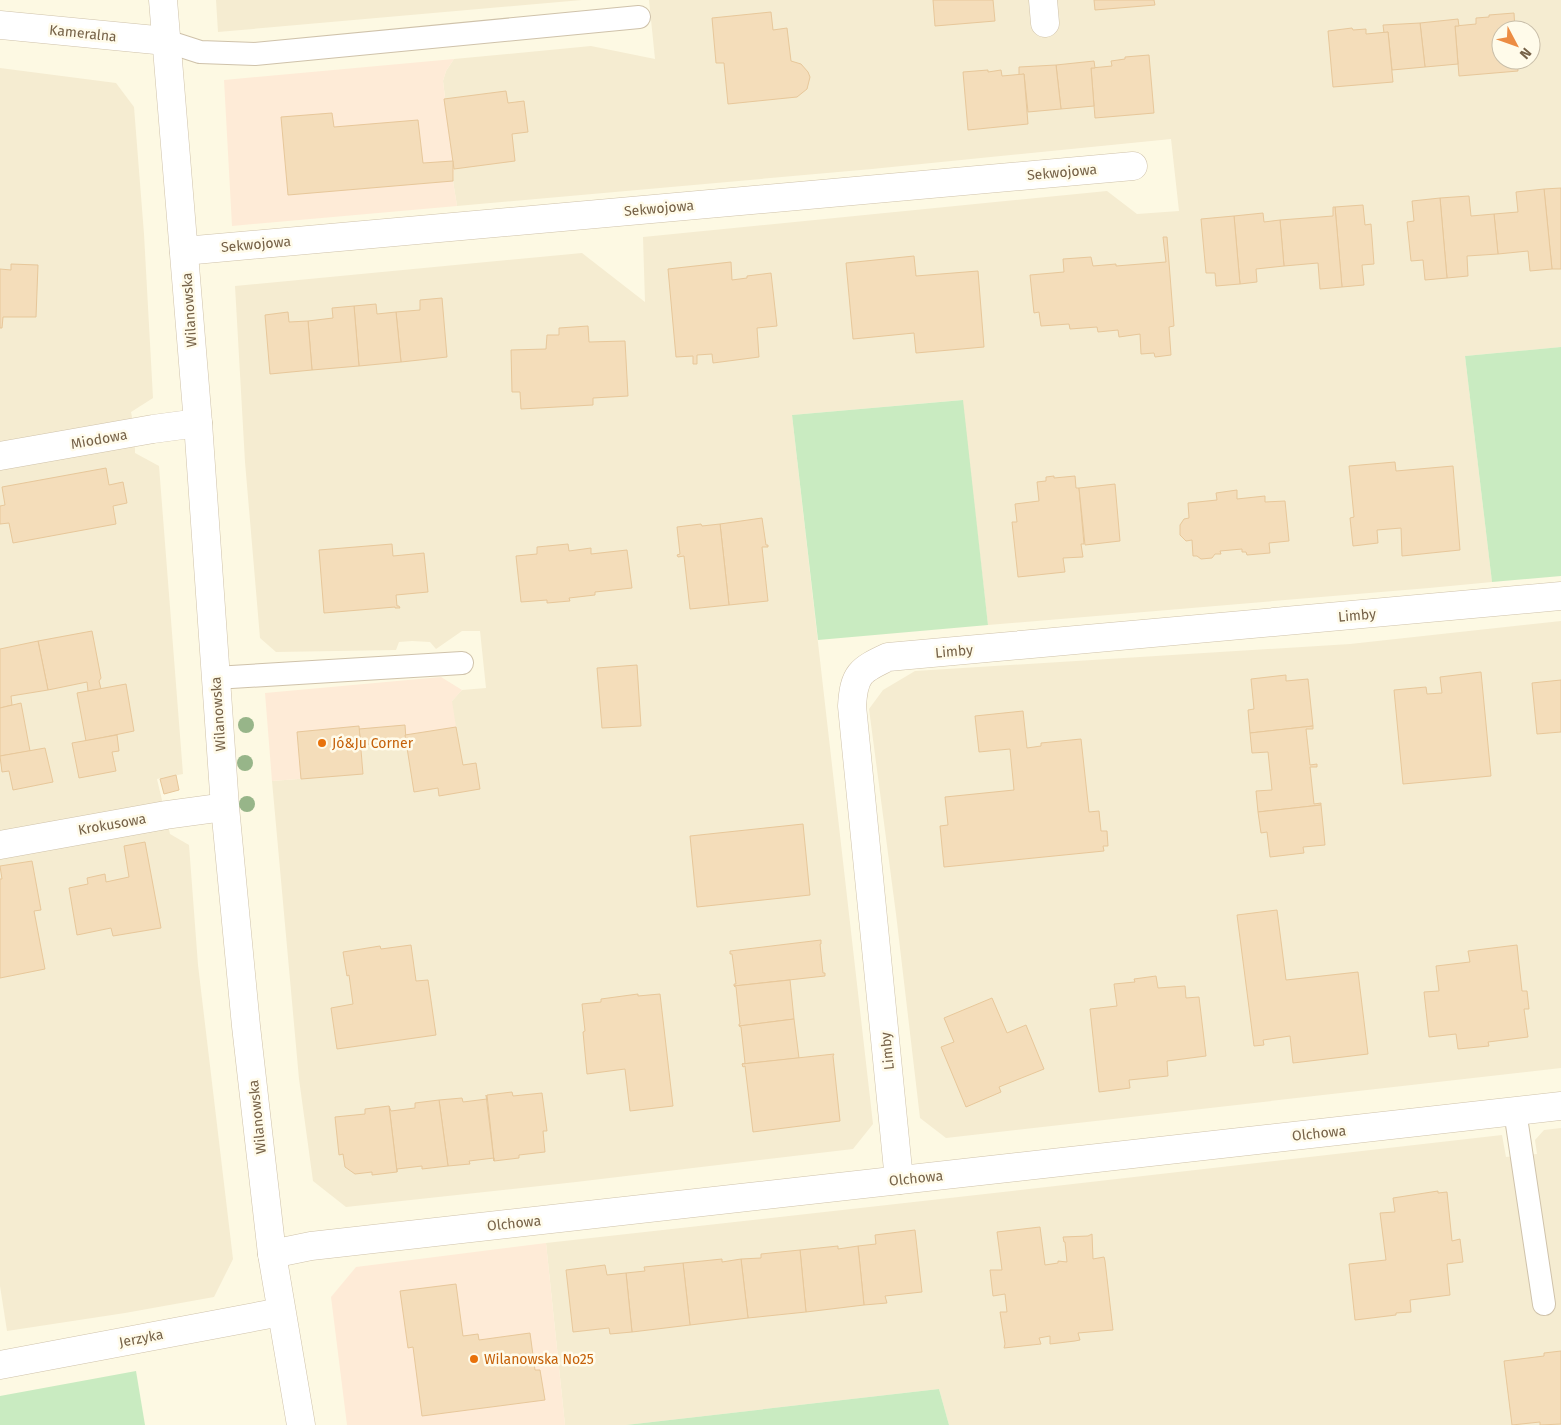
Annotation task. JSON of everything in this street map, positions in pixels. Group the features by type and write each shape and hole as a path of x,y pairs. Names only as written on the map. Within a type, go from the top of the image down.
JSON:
{"street":[{"name":"Wilanowska","path":"163,0 198,423 215,678 246,1026 272,1254 301,1425"},
{"name":"Kameralna","path":"0,25 166,41"},
{"name":"Sekwojowa","path":"184,252 1133,166"},
{"name":"Miodowa","path":"0,456 198,423"},
{"name":"Limby","path":"899,1180 852,706 853,688 858,676 867,667 888,657 1561,596"},
{"name":"Krokusowa","path":"0,845 166,814 226,807"},
{"name":"Olchowa","path":"272,1254 311,1246 1561,1106"},
{"name":"Jerzyka","path":"0,1365 282,1312"}],"lane":[{"path":"166,41 200,52 255,54 639,17"},
{"path":"215,678 462,663"},
{"path":"1515,1111 1544,1304"}],"shaded area":[{"path":"216,0 582,0 218,32"},
{"path":"649,0 1561,0 1561,347 1465,356 1492,582 1429,588 988,625 962,400 792,415 873,1124 853,1149 346,1207 313,1181 299,1079 272,781 363,774 361,745 405,735 452,701 462,690 486,688 480,631 462,631 436,649 430,642 412,641 399,642 396,650 276,652 260,638 245,462 235,286 582,253 645,302 643,237 1107,191 1137,214 1179,211 1171,139 872,169 457,206 443,81 446,71 454,59 591,46 655,59"},
{"path":"454,59 446,71 443,81 457,206 232,226 224,80"},
{"path":"0,68 116,83 134,107 144,234 153,398 131,412 135,433 135,453 159,466 183,774 157,779 170,834 189,845 198,965 233,1259 214,1297 7,1331 0,1286"},
{"path":"1561,621 1561,1068 946,1138 920,1118 869,709 883,690 915,671 1350,644"},
{"path":"441,677 462,690 452,701 456,727 405,735 406,740 361,745 363,774 272,781 265,693"},
{"path":"1561,1128 1561,1425 949,1425 939,1389 626,1425 565,1425 546,1243 1502,1135 1506,1157 1537,1154 1535,1140 1544,1130"},
{"path":"546,1243 565,1425 347,1425 331,1297 356,1267"}],"green space":[{"path":"1561,347 1561,576 1492,582 1465,356"},
{"path":"963,400 988,625 818,640 792,415"},
{"path":"136,1371 145,1425 0,1425 0,1396"},
{"path":"939,1389 949,1425 626,1425"}],"building":[{"path":"933,0 993,0 995,21 935,26"},
{"path":"1094,0 1154,0 1155,5 1095,10"},
{"path":"771,12 773,30 787,28 791,61 801,64 808,72 810,77 807,89 797,97 728,104 724,63 716,63 712,18"},
{"path":"1514,13 1514,20 1491,20 1491,70 1518,71 1459,76 1455,26 1476,24 1476,18 1489,17 1489,15"},
{"path":"1458,19 1459,26 1455,26 1458,64 1425,67 1420,23"},
{"path":"1420,23 1425,67 1392,70 1388,32 1384,33 1383,25"},
{"path":"1352,28 1353,30 1366,29 1366,34 1388,32 1393,82 1333,87 1328,31"},
{"path":"1149,55 1154,113 1095,118 1091,68 1112,66 1111,61 1125,59 1125,57"},
{"path":"1094,61 1095,68 1091,68 1094,106 1061,109 1056,65"},
{"path":"1056,65 1061,109 1028,112 1024,74 1019,75 1019,67"},
{"path":"988,70 988,72 1001,70 1002,76 1024,74 1028,124 968,130 963,72"},
{"path":"506,91 508,103 524,101 528,132 512,134 515,161 454,169 444,99"},
{"path":"332,113 334,127 418,120 423,163 453,161 453,181 288,195 281,117"},
{"path":"1561,188 1561,269 1552,269 1544,189"},
{"path":"1544,189 1552,269 1530,271 1528,251 1498,254 1494,214 1518,212 1516,192"},
{"path":"1469,196 1471,216 1494,214 1498,254 1467,256 1468,276 1447,278 1440,198"},
{"path":"1440,198 1447,278 1425,280 1423,260 1411,261 1407,222 1414,221 1412,201"},
{"path":"1363,205 1365,225 1371,224 1374,264 1362,265 1364,285 1342,287 1335,207"},
{"path":"1333,207 1335,207 1342,287 1320,289 1318,263 1284,266 1280,220 1333,216"},
{"path":"1263,213 1264,222 1280,220 1284,266 1256,269 1257,282 1240,284 1234,216"},
{"path":"1234,216 1240,284 1216,286 1215,273 1206,273 1201,219"},
{"path":"1163,237 1167,237 1174,326 1169,327 1171,355 1155,357 1154,353 1141,354 1140,334 1119,337 1118,330 1098,332 1097,327 1070,329 1069,324 1041,326 1039,312 1034,313 1030,275 1064,272 1063,259 1091,257 1093,266 1166,262"},
{"path":"914,256 916,276 978,271 984,347 916,353 914,333 853,339 846,263"},
{"path":"731,262 732,280 771,273 777,326 757,328 759,357 713,363 712,354 697,355 697,364 693,364 693,356 676,357 668,269"},
{"path":"11,264 38,265 36,317 3,317 2,328 0,328 0,269 11,270"},
{"path":"442,298 447,357 401,362 396,312 420,310 420,300"},
{"path":"376,304 377,314 396,312 401,362 359,366 354,306"},
{"path":"354,306 359,366 312,370 308,321 333,318 332,308"},
{"path":"288,312 289,322 308,321 312,370 270,374 265,315"},
{"path":"588,326 589,342 625,341 628,396 593,398 593,405 521,409 520,392 512,392 511,350 546,349 547,335 559,335 559,328"},
{"path":"1395,462 1396,471 1453,466 1460,550 1402,556 1401,528 1377,530 1378,543 1353,546 1350,518 1354,517 1349,466"},
{"path":"106,468 109,485 123,482 127,503 113,506 116,524 13,543 9,523 0,524 0,506 5,505 2,487"},
{"path":"1054,476 1054,478 1075,476 1076,488 1079,488 1084,544 1081,544 1083,557 1063,558 1065,572 1018,577 1012,522 1017,522 1015,504 1039,501 1037,482 1046,481 1046,477"},
{"path":"1115,484 1120,541 1085,545 1079,488"},
{"path":"1237,490 1237,499 1265,496 1265,502 1285,501 1289,541 1269,543 1270,553 1247,555 1246,552 1242,552 1242,549 1220,551 1221,554 1215,554 1212,558 1201,559 1193,556 1192,540 1186,541 1180,535 1180,525 1184,519 1189,518 1188,503 1217,500 1216,493"},
{"path":"762,518 766,545 768,545 768,547 762,547 768,601 729,605 720,524"},
{"path":"701,524 702,526 720,524 729,605 690,609 684,556 678,557 677,555 680,554 677,527"},
{"path":"392,544 393,556 424,553 428,592 396,595 397,606 400,608 324,613 319,550"},
{"path":"568,544 569,551 591,548 591,554 627,550 632,588 595,592 595,595 569,598 570,601 547,603 547,600 521,602 516,556 537,554 537,547"},
{"path":"92,631 101,678 99,681 101,689 88,691 87,682 48,690 38,641"},
{"path":"38,641 48,690 11,696 12,705 0,708 0,649"},
{"path":"637,665 641,726 602,728 597,668"},
{"path":"1481,672 1491,776 1403,784 1394,690 1426,687 1427,694 1442,693 1440,677"},
{"path":"1286,675 1286,681 1308,679 1313,726 1250,733 1248,710 1254,709 1251,679"},
{"path":"1561,680 1561,732 1537,734 1532,683"},
{"path":"126,684 134,731 86,741 77,693"},
{"path":"21,703 30,751 0,756 0,708"},
{"path":"1023,711 1027,748 1041,746 1041,743 1081,739 1089,812 1099,811 1101,831 1107,831 1108,846 1103,846 1104,851 944,867 940,826 948,825 945,797 1014,790 1010,749 979,752 975,716"},
{"path":"405,725 406,740 361,745 359,729"},
{"path":"359,726 363,774 301,779 297,732"},
{"path":"1313,726 1313,729 1306,729 1310,765 1317,764 1317,767 1310,767 1314,804 1321,803 1321,805 1258,812 1256,791 1272,790 1268,752 1252,753 1250,733"},
{"path":"456,727 463,765 476,763 480,789 439,796 438,788 414,792 405,735"},
{"path":"117,735 119,751 112,752 116,771 79,778 72,743"},
{"path":"45,748 53,782 13,790 9,771 2,772 0,756"},
{"path":"176,775 179,790 164,794 160,779"},
{"path":"1321,805 1325,845 1303,847 1304,853 1270,857 1267,832 1261,833 1258,812"},
{"path":"803,824 810,895 697,907 690,836"},
{"path":"145,842 161,928 113,936 111,928 77,935 69,888 88,884 87,878 105,874 106,882 129,877 124,846"},
{"path":"32,861 41,910 34,911 45,969 0,978 0,879 2,879 0,866"},
{"path":"1277,910 1286,980 1358,972 1368,1054 1293,1063 1290,1036 1263,1040 1264,1045 1254,1046 1237,915"},
{"path":"821,940 823,973 825,973 825,976 734,986 736,984 730,951"},
{"path":"411,945 416,981 428,980 436,1035 337,1049 331,1008 353,1004 349,975 347,976 343,952 380,946 381,949"},
{"path":"1517,945 1522,991 1527,991 1529,1009 1524,1009 1528,1037 1488,1042 1489,1046 1458,1049 1456,1034 1429,1037 1424,992 1439,991 1436,966 1470,962 1468,951"},
{"path":"1156,976 1158,988 1185,986 1186,998 1199,997 1206,1056 1167,1061 1168,1076 1129,1080 1130,1088 1099,1092 1090,1009 1117,1006 1114,984 1135,982 1134,979"},
{"path":"790,980 794,1019 739,1026 736,987 734,986"},
{"path":"638,994 638,996 660,994 673,1106 630,1111 625,1069 587,1074 582,1004 601,1002 601,999"},
{"path":"992,998 1007,1033 1026,1025 1044,1069 999,1087 1001,1092 966,1107 941,1047 954,1042 944,1018"},
{"path":"794,1019 799,1058 742,1064 745,1063 741,1027 739,1026"},
{"path":"834,1054 840,1121 753,1132 745,1066 743,1067 742,1064"},
{"path":"512,1092 513,1096 542,1093 547,1131 543,1131 545,1152 519,1155 519,1158 494,1161 487,1095"},
{"path":"462,1098 463,1102 486,1099 494,1158 469,1161 470,1164 448,1166 439,1100"},
{"path":"439,1100 448,1166 422,1169 422,1166 397,1169 397,1172 389,1106 391,1111 415,1108 415,1103"},
{"path":"389,1106 397,1172 372,1175 372,1172 355,1174 345,1167 343,1154 339,1155 335,1117 365,1114 365,1109"},
{"path":"1438,1191 1438,1193 1447,1192 1452,1241 1460,1239 1463,1262 1447,1264 1450,1295 1410,1300 1411,1312 1355,1320 1349,1264 1386,1260 1380,1213 1395,1212 1393,1198"},
{"path":"1040,1227 1045,1265 1058,1263 1058,1261 1067,1262 1063,1237 1088,1236 1092,1234 1093,1259 1104,1257 1105,1261 1113,1330 1078,1333 1080,1340 1075,1341 1050,1344 1050,1336 1039,1338 1041,1344 1004,1348 1000,1312 1007,1312 1005,1294 993,1296 990,1270 1002,1270 997,1232"},
{"path":"915,1230 922,1292 885,1296 887,1303 864,1305 858,1246 876,1244 875,1235"},
{"path":"838,1246 838,1249 858,1246 864,1305 806,1312 800,1250"},
{"path":"800,1250 806,1312 748,1318 741,1259 761,1258 761,1254"},
{"path":"722,1259 722,1262 741,1259 748,1318 690,1325 683,1263"},
{"path":"683,1263 690,1325 632,1332 626,1273 645,1271 644,1267"},
{"path":"605,1265 607,1275 626,1273 632,1332 610,1334 609,1328 573,1332 566,1270"},
{"name":"Wilanowska No25","path":"456,1284 463,1336 478,1334 479,1340 530,1333 535,1370 540,1370 545,1400 422,1416 413,1347 408,1348 400,1291"},
{"path":"1561,1351 1561,1424 1540,1425 1540,1422 1512,1425 1504,1361 1544,1356 1544,1353"}],"place":[{"name":"Jó&Ju Corner","path":"322,743"},
{"name":"Wilanowska No25","path":"474,1359"}]}
